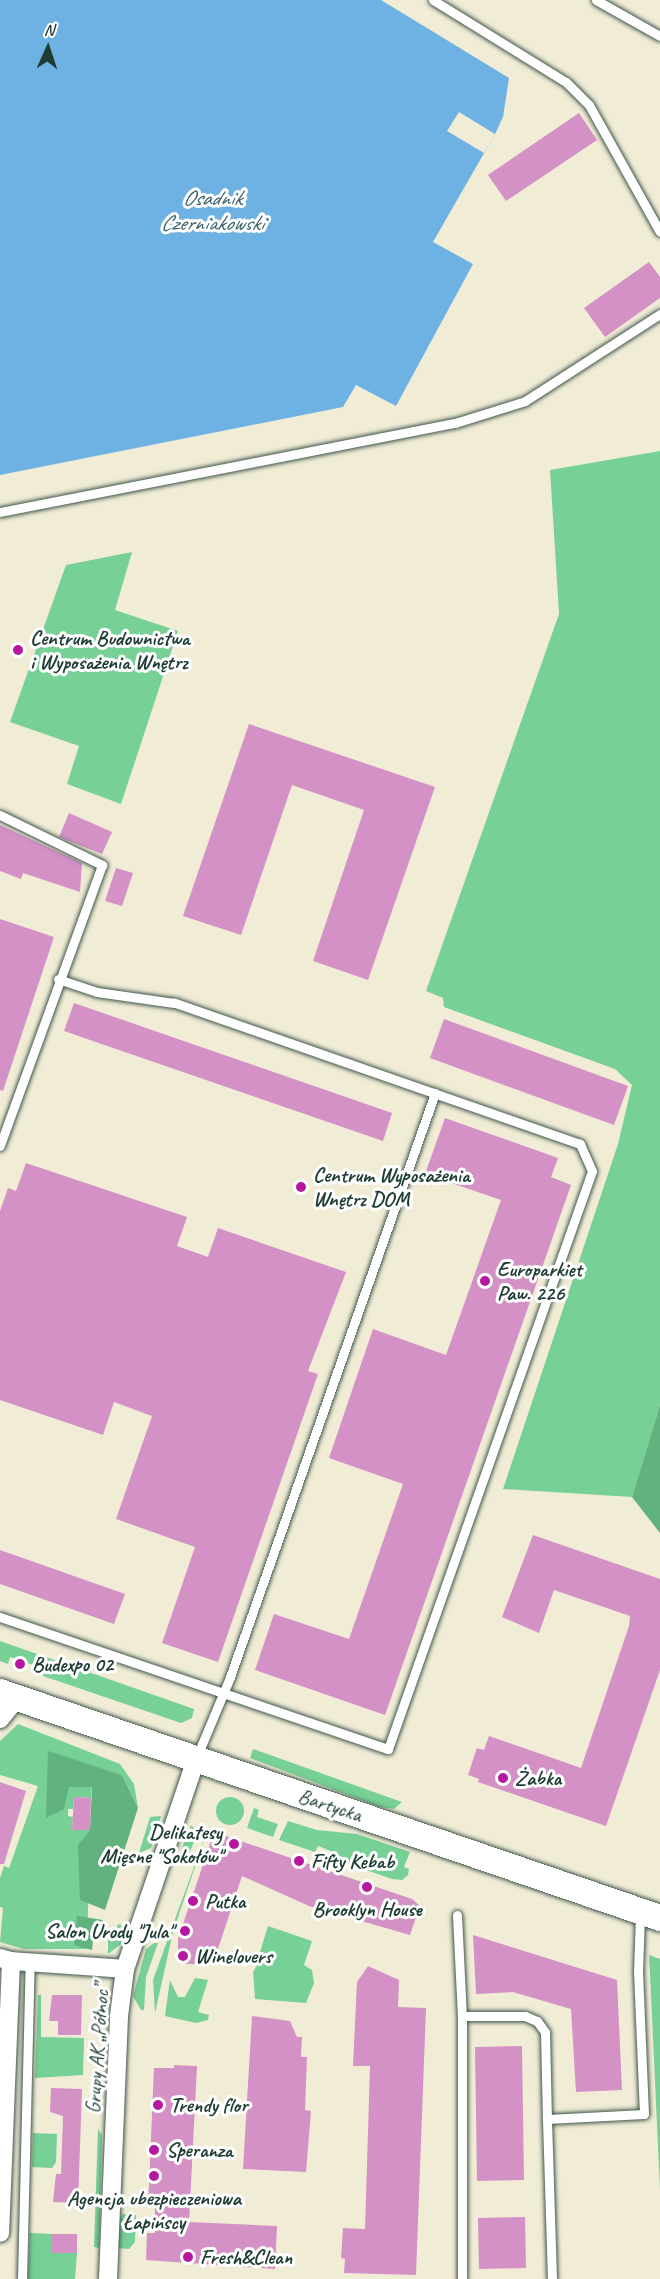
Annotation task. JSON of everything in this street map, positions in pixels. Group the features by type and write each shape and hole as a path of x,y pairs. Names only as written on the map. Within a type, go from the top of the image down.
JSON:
{"street":[{"name":"Bartycka","path":"8,1695 195,1762 650,1915"},
{"path":"0,1719 8,1695"},
{"name":"Grupy AK „Północ”","path":"108,2279 118,2016 125,1969 195,1762"},
{"path":"0,2233 5,1960 125,1969"}],"lane":[{"path":"434,0 574,90 589,105 660,232"},
{"path":"596,0 660,36"},
{"path":"0,512 454,423 525,401 660,314"},
{"path":"0,815 102,865 58,979 0,1146"},
{"path":"0,1617 388,1749 592,1171 579,1144 174,1004 98,992 58,979"},
{"path":"195,1762 222,1694 435,1093"},
{"path":"457,1915 462,2016 462,2279"},
{"path":"548,2119 644,2114 638,1982 650,1915"},
{"path":"22,2279 30,1962"},
{"path":"462,2016 525,2016 537,2021 544,2032 552,2279"}],"green space":[{"path":"660,451 660,1405 632,1497 503,1489 618,1144 632,1085 615,1069 444,1007 443,998 426,991 559,614 550,470"},
{"path":"132,552 115,610 178,631 121,804 67,784 79,746 10,722 66,565"},
{"path":"660,1405 660,1533 632,1497"},
{"path":"0,1641 194,1709 192,1718 181,1723 43,1676 44,1671 39,1667 10,1657 8,1664 0,1661"},
{"path":"18,1724 120,1764 134,1784 138,1808 122,1775 93,1766 91,1798 74,1797 73,1809 68,1809 68,1816 73,1817 72,1830 90,1830 87,1949 24,1949 0,1942 3,1908 0,1907 0,1878 4,1866 9,1868 38,1786 0,1775 0,1741"},
{"path":"253,1749 402,1802 394,1809 380,1807 250,1758"},
{"path":"48,1751 122,1775 138,1808 105,1910 80,1900 78,1845 90,1830 92,1787 69,1787 64,1809 46,1818"},
{"path":"230,1797 240,1801 244,1811 240,1821 230,1825 220,1821 216,1811 220,1801"},
{"path":"254,1808 259,1810 257,1817 278,1824 273,1837 247,1828"},
{"path":"161,1816 151,1848 139,1853 150,1817"},
{"path":"288,1821 317,1830 357,1834 410,1852 404,1867 409,1869 408,1875 402,1880 392,1879 329,1857 331,1851 318,1846 315,1852 279,1840"},
{"path":"191,1825 198,1832 184,1866 179,1855"},
{"path":"207,1831 173,1932 155,2013 153,1980"},
{"path":"77,1916 103,1920 94,1930 92,1950 74,1945"},
{"path":"118,1924 126,1927 121,1944 108,1954 108,1940 115,1934"},
{"path":"268,1926 312,1941 304,1965 312,1970 314,1983 306,2003 255,1999 253,1972 264,1954 260,1952"},
{"path":"158,1943 146,1977 144,2010 141,2010 133,1996 146,1949"},
{"path":"649,1955 660,1959 660,2190 651,1994"},
{"path":"195,1978 208,1980 198,2012 209,2015 208,2020 196,2023 165,2016 170,1980 178,1997 185,1997"},
{"path":"38,1995 41,1995 41,2037 84,2038 83,2075 35,2078"},
{"path":"98,2129 102,2135 99,2248 94,2247"},
{"path":"33,2133 57,2134 56,2162 52,2168 32,2167"},
{"path":"123,2214 136,2215 135,2242 129,2249 118,2248 119,2218"},
{"path":"30,2233 52,2234 52,2253 77,2253 75,2279 28,2279"}],"water":[{"name":"Osadnik Czerniakowski","path":"0,0 381,0 509,78 503,117 433,242 473,264 396,406 356,385 343,407 0,475"}],"pier":[{"path":"459,112 495,134 484,153 447,131"}],"building":[{"path":"579,113 597,140 506,201 488,175"},
{"path":"649,262 660,277 660,298 605,337 584,308"},
{"path":"249,724 435,787 368,980 313,961 364,810 292,785 241,935 183,916"},
{"path":"69,813 112,832 102,854 59,837"},
{"path":"0,825 82,863 80,892 23,873 21,879 0,871"},
{"path":"116,868 133,873 122,906 105,901"},
{"path":"0,919 54,937 3,1091 0,1090"},
{"path":"74,1003 392,1113 383,1141 64,1031"},
{"path":"444,1019 628,1086 614,1125 430,1058"},
{"path":"445,1118 558,1158 551,1177 571,1185 385,1715 255,1670 274,1614 349,1639 403,1484 329,1458 373,1329 446,1355 501,1200 425,1174"},
{"path":"26,1163 187,1217 177,1246 208,1257 218,1228 346,1272 308,1371 318,1374 218,1662 162,1643 195,1547 116,1519 152,1416 114,1402 103,1435 0,1400 0,1211 8,1188 16,1191"},
{"path":"533,1535 660,1579 660,1670 606,1826 478,1782 479,1779 468,1775 477,1748 484,1750 489,1736 581,1768 629,1626 630,1616 554,1590 539,1633 502,1617"},
{"path":"0,1550 125,1594 114,1624 0,1584"},
{"path":"0,1782 26,1791 4,1864 0,1864"},
{"path":"74,1797 91,1798 90,1830 72,1830"},
{"path":"214,1832 412,1899 420,1906 410,1935 309,1906 242,1876 213,1964 184,1964 178,1957 178,1939"},
{"path":"473,1935 617,1980 622,2090 576,2092 571,2009 513,1992 476,1994"},
{"path":"368,1966 399,1980 398,2007 426,2008 416,2275 344,2273 345,2259 341,2258 343,2228 365,2229 370,2066 353,2066 357,1982"},
{"path":"52,1995 82,1995 81,2035 58,2035 58,2021 49,2021"},
{"path":"252,2016 290,2021 297,2037 302,2037 301,2057 307,2057 305,2110 311,2111 306,2172 243,2169"},
{"path":"522,2046 524,2180 477,2181 475,2047"},
{"path":"174,2065 197,2066 189,2222 277,2226 275,2269 146,2260 147,2233 155,2233 155,2207 148,2207 154,2068 174,2068"},
{"path":"51,2088 82,2089 78,2203 53,2202 56,2174 61,2174 63,2116 50,2112"},
{"path":"525,2217 526,2268 479,2269 478,2218"},
{"path":"52,2234 77,2234 77,2253 52,2253"}],"place":[{"name":"Centrum Budownictwa i Wyposażenia Wnętrz","path":"18,650"},
{"name":"Centrum Wyposażenia Wnętrz DOM","path":"301,1187"},
{"name":"Europarkiet Paw. 226","path":"485,1281"},
{"name":"Budexpo 02","path":"20,1664"},
{"name":"Żabka","path":"503,1778"},
{"name":"Delikatesy Mięsne \"Sokołów\"","path":"234,1844"},
{"name":"Fifty Kebab","path":"299,1861"},
{"name":"Brooklyn House","path":"367,1887"},
{"name":"Putka","path":"193,1901"},
{"name":"Salon Urody \"Jula\"","path":"185,1931"},
{"name":"Winelovers","path":"183,1956"},
{"name":"Trendy flor","path":"158,2105"},
{"name":"Speranza","path":"154,2150"},
{"name":"Agencja ubezpieczeniowa Łapińscy","path":"154,2176"},
{"name":"Fresh&Clean","path":"188,2257"}]}
